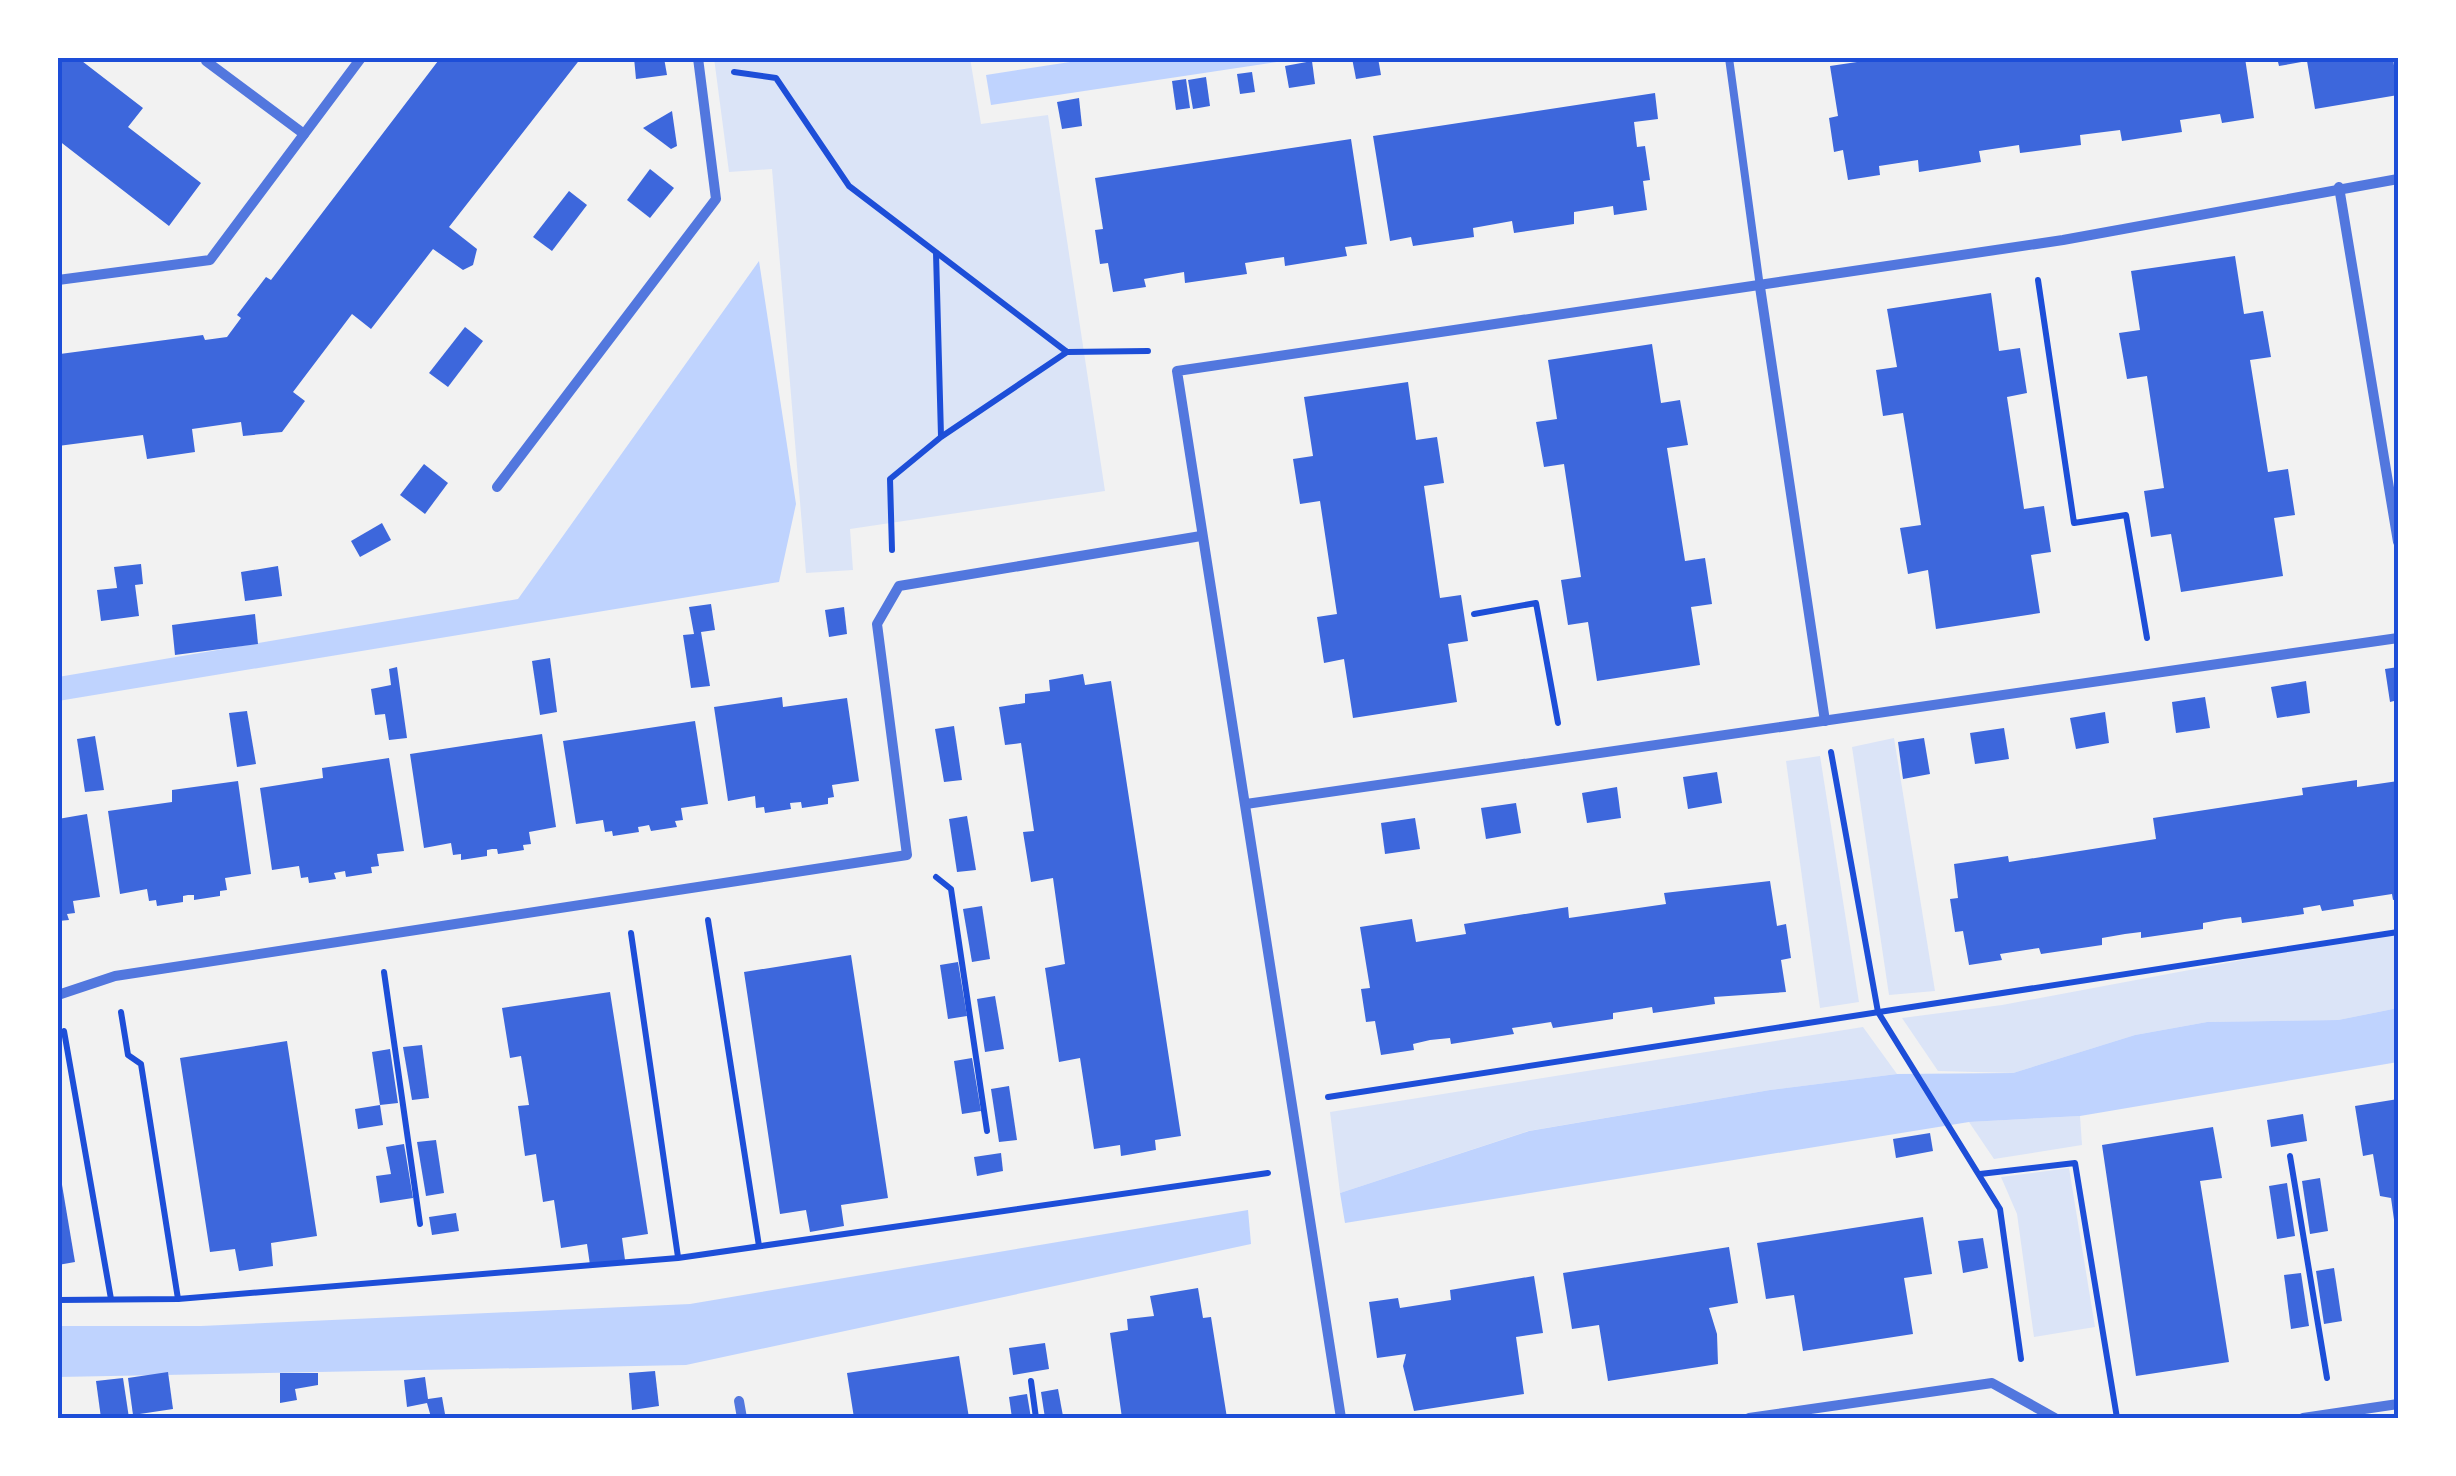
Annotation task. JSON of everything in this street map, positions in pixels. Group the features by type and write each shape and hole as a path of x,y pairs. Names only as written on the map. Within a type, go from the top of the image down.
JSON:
{"street":[{"path":"58,280 210,260 362,58"},
{"path":"206,61 304,134"},
{"path":"497,487 716,199 698,62"},
{"path":"1341,1418 1298,1168 1178,371 1760,287 2033,244 2398,179"},
{"path":"2339,188 2398,542"},
{"path":"1760,287 1825,721"},
{"path":"58,995 115,976 907,855 878,624 898,586 1202,536"},
{"path":"1246,804 2398,638"},
{"path":"1749,1418 1992,1382 2056,1418"},
{"path":"740,1401 742,1418"},
{"path":"2303,1418 2398,1404"}],"lane":[{"path":"1729,58 1760,287"}],"path":[{"path":"698,62 776,78 849,186 1067,352"},
{"path":"2033,244 2074,523 2126,515 2153,674"},
{"path":"936,252 942,437"},
{"path":"898,586 888,528 890,480 942,437 1067,352 1150,351 1178,371"},
{"path":"1474,614 1536,604 1564,758"},
{"path":"1825,721 1878,1012 2000,1208 2028,1405"},
{"path":"907,855 952,889 987,1132"},
{"path":"702,884 759,1246"},
{"path":"626,897 678,1258"},
{"path":"1289,1103 2398,932"},
{"path":"378,936 420,1224"},
{"path":"115,976 128,1055 141,1064 178,1300"},
{"path":"58,995 111,1299"},
{"path":"2290,1156 2333,1414"},
{"path":"1980,1174 2075,1162 2117,1418"},
{"path":"58,1300 178,1300 678,1258 1298,1168"},
{"path":"1030,1381 1036,1418"}],"shaded area":[{"path":"714,58 970,58 981,124 1048,115 1105,491 850,529 853,570 806,573 772,169 729,172"},
{"path":"1894,738 1935,991 1889,995 1852,747"},
{"path":"1820,756 1859,1002 1820,1008 1786,761"},
{"path":"2398,931 2398,1008 2338,1020 2207,1022 2135,1035 2013,1073 1938,1071 1902,1018 2002,1005"},
{"path":"1863,1027 1897,1074 1770,1090 1528,1131 1340,1193 1330,1112"},
{"path":"2080,1116 2082,1145 1994,1159 1969,1122"},
{"path":"2069,1168 2095,1327 2034,1337 2017,1214 2001,1177"}],"water":[{"path":"1096,58 1304,58 991,105 986,75"},
{"path":"759,261 796,504 779,582 58,701 58,677 518,599"},
{"path":"2398,1008 2398,1062 2080,1116 1969,1122 1345,1223 1340,1193 1529,1131 1770,1090 1897,1074 2013,1073 2135,1035 2207,1022 2338,1020"},
{"path":"1248,1210 1251,1244 686,1365 58,1377 58,1326 201,1326 690,1304"}],"building":[{"path":"58,58 78,58 143,108 128,127 201,183 169,226 58,140"},
{"path":"432,58 581,58 449,227 477,249 473,265 463,270 433,249 371,329 352,314 293,392 305,401 282,432 243,436 241,422 192,429 195,452 147,459 143,435 58,446 60,354 203,335 205,340 227,337 241,318 237,315 266,277 271,280 438,61"},
{"path":"634,58 664,58 667,75 636,79"},
{"path":"1352,58 1378,58 1381,75 1356,79"},
{"path":"1884,58 2245,58 2254,118 2222,123 2220,114 2180,120 2182,132 2122,141 2120,130 2080,135 2081,145 2020,153 2019,145 1979,151 1981,162 1919,172 1918,160 1879,166 1880,175 1848,180 1843,150 1834,152 1829,118 1838,116 1830,66"},
{"path":"2277,58 2393,58 2398,95 2315,109 2307,61 2279,66"},
{"path":"1312,61 1315,84 1289,88 1285,66"},
{"path":"1252,72 1255,92 1240,94 1237,74"},
{"path":"1206,77 1210,106 1193,109 1188,80"},
{"path":"1186,79 1190,108 1176,110 1172,81"},
{"path":"1655,93 1658,119 1634,122 1637,147 1645,146 1650,180 1643,181 1647,210 1614,215 1613,206 1574,212 1574,224 1514,233 1512,221 1473,228 1474,237 1413,246 1411,237 1390,241 1373,136"},
{"path":"1079,98 1082,126 1062,129 1057,102"},
{"path":"672,111 677,146 671,149 643,128"},
{"path":"1351,139 1367,244 1345,247 1347,256 1285,266 1284,257 1245,263 1247,274 1185,283 1184,272 1144,279 1146,287 1113,292 1108,263 1100,264 1095,230 1103,229 1095,178"},
{"path":"650,169 674,188 650,218 627,200"},
{"path":"569,191 587,205 552,251 533,237"},
{"path":"2235,256 2244,314 2263,311 2271,357 2250,360 2268,472 2288,469 2295,515 2274,518 2283,576 2181,592 2171,534 2151,537 2144,491 2164,488 2147,376 2127,379 2119,333 2140,330 2131,271"},
{"path":"1991,293 1999,351 2020,348 2027,393 2007,397 2024,509 2044,506 2051,552 2031,555 2040,613 1936,629 1928,570 1908,574 1900,528 1921,525 1903,413 1883,416 1876,370 1897,367 1887,309"},
{"path":"465,327 483,341 448,387 429,373"},
{"path":"1652,344 1661,403 1680,400 1688,445 1667,448 1685,561 1705,558 1712,604 1691,607 1700,665 1597,681 1588,622 1568,625 1561,580 1581,577 1564,464 1544,467 1536,422 1557,419 1548,360"},
{"path":"1408,382 1416,440 1437,437 1444,483 1424,486 1440,598 1461,595 1468,641 1448,644 1457,702 1353,718 1344,659 1324,663 1317,617 1337,614 1320,501 1300,504 1293,459 1313,456 1304,397"},
{"path":"424,464 448,483 425,514 400,495"},
{"path":"382,523 391,540 360,557 351,541"},
{"path":"141,564 143,584 135,585 139,616 101,621 97,590 117,588 114,567"},
{"path":"278,566 282,596 245,601 241,572"},
{"path":"711,604 715,630 701,632 710,686 691,688 683,635 694,634 689,607"},
{"path":"844,607 847,634 829,637 825,610"},
{"path":"255,614 258,644 175,655 172,625"},
{"path":"550,658 557,712 540,715 532,661"},
{"path":"397,667 407,738 389,740 385,714 375,715 371,689 391,685 389,669"},
{"path":"2398,667 2398,700 2390,702 2385,669"},
{"path":"1083,674 1085,685 1111,681 1181,1136 1155,1140 1156,1150 1121,1156 1120,1145 1094,1149 1080,1058 1059,1062 1045,968 1065,964 1053,878 1031,882 1023,832 1034,831 1021,743 1005,745 999,707 1025,703 1025,694 1050,691 1049,680"},
{"path":"2306,681 2310,713 2277,718 2271,687"},
{"path":"782,697 783,707 847,698 859,781 832,785 834,797 828,798 828,804 802,808 801,802 790,803 791,809 765,813 764,807 756,808 755,796 728,801 714,707"},
{"path":"2205,697 2210,728 2176,733 2172,702"},
{"path":"247,711 256,764 237,767 229,713"},
{"path":"2105,712 2109,743 2076,749 2070,718"},
{"path":"695,721 708,804 681,808 683,820 675,821 677,827 651,831 649,825 638,827 639,832 613,836 612,831 605,832 603,820 576,824 563,741"},
{"path":"954,726 962,780 944,782 935,729"},
{"path":"2004,728 2009,759 1975,764 1970,733"},
{"path":"542,734 556,827 529,832 531,844 523,845 524,850 498,854 497,849 492,849 487,850 487,856 461,860 461,854 453,855 451,843 424,848 410,754"},
{"path":"95,736 104,790 85,792 77,739"},
{"path":"1924,738 1930,774 1903,779 1898,742"},
{"path":"389,758 404,851 377,854 379,866 371,867 372,873 346,877 345,871 334,873 336,879 309,883 308,877 301,878 299,866 272,870 260,788 323,778 322,768"},
{"path":"1717,772 1722,803 1688,809 1683,777"},
{"path":"2357,780 2357,787 2398,781 2398,899 2393,900 2392,894 2353,900 2354,906 2322,911 2320,905 2303,908 2304,914 2242,923 2241,917 2225,919 2203,923 2203,929 2141,938 2141,932 2125,934 2102,938 2102,945 2041,954 2039,948 2000,954 2002,960 1969,965 1963,931 1955,932 1950,899 1958,898 1954,864 2008,856 2009,862 2156,839 2153,818 2303,795 2302,788"},
{"path":"238,781 251,874 225,878 227,890 220,891 220,896 194,900 194,895 188,895 183,896 183,902 157,906 156,900 149,901 147,889 120,894 108,811 172,802 172,790"},
{"path":"1617,787 1621,818 1587,823 1582,793"},
{"path":"1516,803 1521,833 1486,839 1481,808"},
{"path":"87,814 100,897 73,901 75,913 67,914 69,920 58,921 58,819"},
{"path":"967,816 976,870 957,872 949,819"},
{"path":"1415,818 1420,849 1385,854 1381,823"},
{"path":"1770,881 1777,926 1786,924 1791,958 1781,960 1786,992 1714,997 1715,1004 1653,1013 1652,1007 1613,1013 1613,1019 1553,1028 1551,1022 1512,1028 1514,1034 1451,1044 1450,1038 1430,1040 1413,1044 1414,1050 1381,1055 1375,1021 1366,1022 1361,989 1370,988 1360,927 1412,919 1416,942 1466,934 1464,924 1568,907 1569,918 1666,904 1664,893"},
{"path":"982,906 990,959 972,962 963,909"},
{"path":"851,955 888,1198 841,1205 844,1226 810,1232 806,1210 780,1214 744,972"},
{"path":"958,962 967,1016 948,1019 940,965"},
{"path":"610,992 648,1234 622,1238 625,1260 590,1265 587,1244 561,1248 554,1200 543,1202 536,1154 525,1156 518,1106 529,1105 521,1056 510,1058 502,1008"},
{"path":"995,996 1004,1049 985,1052 977,999"},
{"path":"287,1041 317,1236 271,1243 273,1266 239,1271 235,1249 210,1252 180,1058"},
{"path":"422,1045 429,1098 412,1100 403,1047"},
{"path":"390,1049 398,1103 380,1105 372,1052"},
{"path":"972,1058 981,1111 962,1114 954,1061"},
{"path":"1009,1086 1017,1140 999,1142 991,1089"},
{"path":"2398,1099 2396,1234 2391,1198 2380,1196 2373,1154 2363,1156 2355,1106"},
{"path":"380,1105 383,1125 358,1129 355,1109"},
{"path":"2303,1114 2307,1141 2271,1147 2267,1120"},
{"path":"2213,1127 2222,1178 2200,1181 2229,1362 2136,1376 2102,1145"},
{"path":"1930,1133 1933,1151 1896,1158 1893,1139"},
{"path":"436,1140 444,1193 426,1196 417,1142"},
{"path":"404,1144 413,1198 380,1203 376,1176 391,1174 386,1147"},
{"path":"1001,1153 1003,1171 977,1176 974,1157"},
{"path":"58,1161 75,1262 58,1265"},
{"path":"2320,1178 2328,1231 2310,1234 2302,1181"},
{"path":"2287,1183 2295,1236 2277,1239 2269,1186"},
{"path":"456,1213 459,1231 432,1235 429,1217"},
{"path":"1923,1217 1932,1274 1904,1278 1913,1334 1803,1351 1794,1295 1766,1299 1757,1243"},
{"path":"1983,1238 1988,1268 1963,1273 1958,1241"},
{"path":"1729,1247 1738,1303 1709,1308 1717,1334 1718,1364 1608,1381 1599,1325 1572,1329 1563,1273"},
{"path":"2334,1268 2342,1321 2324,1324 2316,1271"},
{"path":"2301,1273 2309,1326 2291,1329 2284,1275"},
{"path":"1534,1276 1543,1333 1516,1337 1524,1394 1414,1411 1403,1366 1406,1354 1377,1358 1369,1302 1398,1298 1400,1308 1451,1300 1450,1290"},
{"path":"1198,1288 1203,1318 1211,1317 1227,1418 1122,1418 1110,1333 1128,1330 1127,1319 1154,1316 1150,1296"},
{"path":"1045,1343 1049,1369 1013,1375 1009,1348"},
{"path":"959,1356 969,1418 854,1418 847,1373"},
{"path":"655,1371 659,1406 632,1410 629,1373"},
{"path":"168,1372 173,1409 133,1415 128,1378"},
{"path":"280,1373 318,1373 318,1385 295,1389 297,1400 280,1403"},
{"path":"425,1377 428,1399 442,1397 445,1414 431,1417 427,1403 407,1407 404,1380"},
{"path":"123,1378 129,1418 101,1418 96,1381"},
{"path":"1058,1389 1063,1416 1045,1418 1041,1392"},
{"path":"1027,1394 1031,1418 1012,1418 1009,1397"}]}
